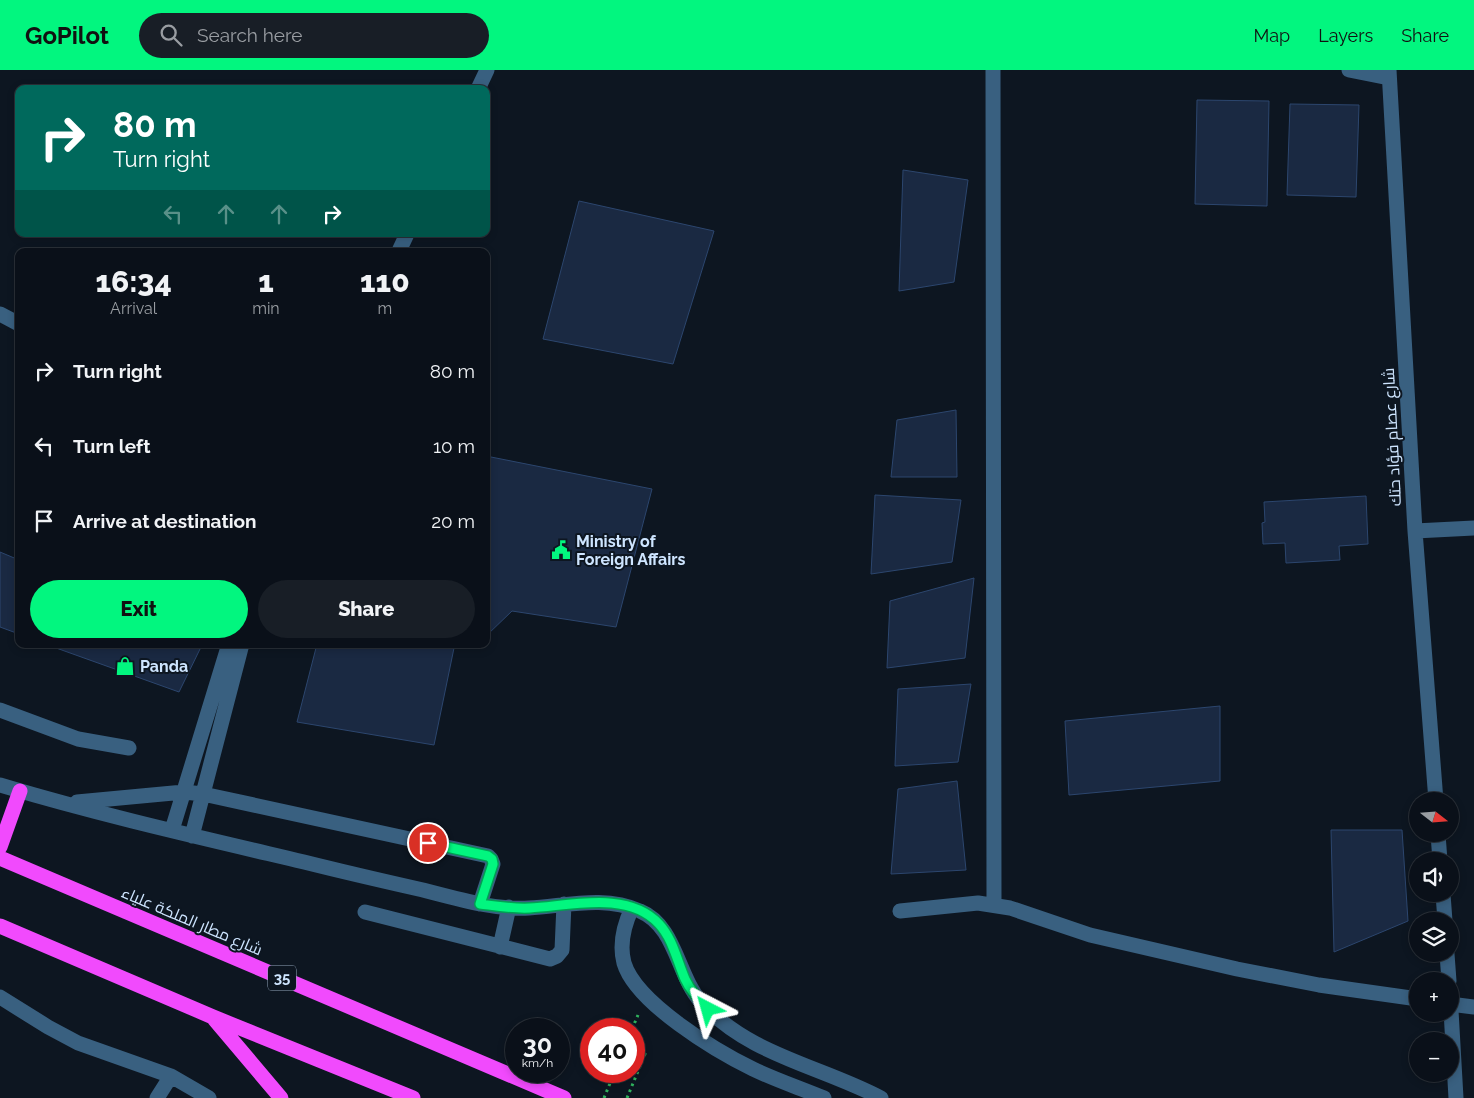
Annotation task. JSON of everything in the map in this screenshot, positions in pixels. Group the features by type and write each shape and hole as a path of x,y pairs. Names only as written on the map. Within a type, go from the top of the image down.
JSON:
{"highway":[{"path":"0,847 20,791"},
{"name":"شارع مطار الملكة علياء","path":"0,858 564,1098"},
{"path":"0,926 213,1017 413,1098"},
{"path":"213,1017 281,1098"}],"street":[{"path":"480,85 488,70"},
{"path":"993,70 994,906"},
{"path":"1349,70 1389,74"},
{"name":"شارع عصام فؤاد حتك","path":"1389,74 1416,532 1435,792"},
{"path":"0,314 15,322"},
{"path":"1416,532 1474,528"},
{"path":"172,830 228,648"},
{"path":"192,836 241,648"},
{"path":"0,710 78,739 129,748"},
{"path":"0,785 192,836 480,904 509,908 529,908 587,902 642,911 659,923 666,934 686,980 700,1001 732,1031 767,1050 861,1087 881,1098"},
{"path":"66,803 184,792 203,794 488,856 492,859 493,864 480,904"},
{"path":"900,911 978,903 1010,908 1090,935 1237,969 1319,985 1409,998"},
{"path":"365,912 550,959 557,956 562,950 564,904"},
{"path":"500,947 509,908"},
{"path":"632,908 622,934 624,963 629,976 645,996 664,1013 721,1051 781,1082 824,1098"},
{"path":"0,996 71,1040 171,1076 209,1098"},
{"path":"1459,1003 1474,1007"},
{"path":"1451,1022 1456,1098"},
{"path":"157,1098 171,1076"}],"path":[{"path":"604,1098 610,1083"},
{"path":"627,1098 633,1083"}],"building":[{"path":"1197,100 1269,101 1267,206 1195,204"},
{"path":"1290,104 1359,105 1356,197 1287,195"},
{"path":"903,170 968,180 954,282 899,291"},
{"path":"579,201 714,231 673,364 543,339"},
{"path":"956,410 957,477 891,477 897,420"},
{"name":"Ministry of Foreign Affairs","path":"490,457 652,489 616,627 512,611 490,632"},
{"path":"875,495 961,500 952,562 871,574"},
{"path":"1366,496 1368,544 1339,546 1340,560 1286,563 1285,543 1263,544 1264,502"},
{"path":"0,552 15,558 15,633 0,627"},
{"path":"974,578 965,658 887,668 890,601"},
{"path":"56,648 201,648 179,692"},
{"path":"316,648 454,648 434,745 297,722"},
{"path":"971,684 958,762 895,766 898,689"},
{"path":"1220,706 1220,781 1069,795 1065,721"},
{"path":"957,781 966,870 891,874 898,789"},
{"path":"1331,830 1402,830 1408,921 1334,952"}],"place":[{"name":"Ministry of Foreign Affairs","path":"561,550"},
{"name":"Panda","path":"125,666"}],"route":[{"path":"428,843 488,856 492,859 493,864 480,904 509,908 529,908 587,902 610,903 642,911 651,916 659,923 666,934 686,980 700,1001 708,1009"}]}
